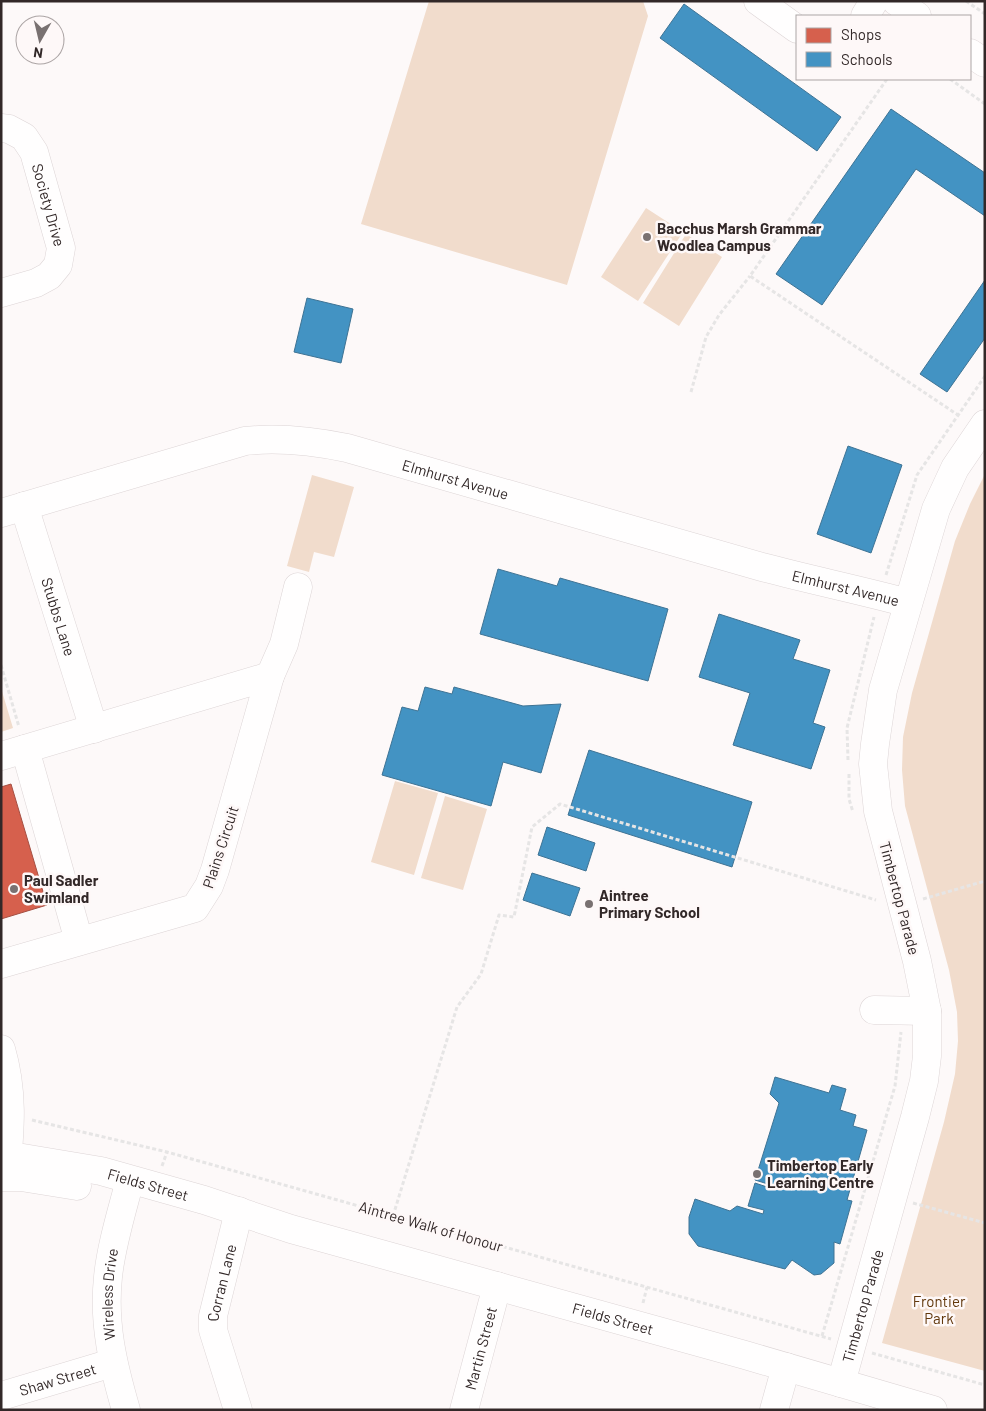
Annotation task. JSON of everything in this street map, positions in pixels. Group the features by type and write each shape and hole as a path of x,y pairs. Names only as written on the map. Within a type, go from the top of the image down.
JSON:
{"street":[{"path":"758,1 796,28"},
{"path":"866,15 874,1"},
{"path":"896,1 916,15"},
{"path":"971,54 985,64"},
{"name":"Society Drive","path":"1,128 17,132 30,144 34,152 61,248 58,265 49,276 36,283 1,293"},
{"name":"Timbertop Parade","path":"841,1382 924,1081 928,1046 927,1011 917,960 883,831 875,788 873,764 878,721 883,690 928,534 944,489 955,468 985,424"},
{"name":"Elmhurst Avenue","path":"13,509 245,441 266,438 297,440 348,448 762,567 908,603"},
{"name":"Stubbs Lane","path":"13,509 94,729"},
{"name":"Plains Circuit","path":"1,964 195,908 210,886 270,676 284,644 298,587"},
{"path":"79,942 13,753 270,676"},
{"path":"874,1010 927,1011"},
{"path":"1,1049 10,1091 10,1114 4,1167"},
{"name":"Fields Street","path":"4,1167 59,1163 101,1171 128,1188 291,1229 841,1382 933,1410"},
{"name":"Wireless Drive","path":"126,1410 112,1363 107,1320 108,1276 128,1188"},
{"name":"Corran Lane","path":"238,1216 213,1316 213,1330 238,1410"},
{"name":"Martin Street","path":"465,1410 497,1286"},
{"name":"Shaw Street","path":"1,1396 112,1363"},
{"path":"774,1410 786,1367"}],"path":[{"path":"966,1 985,14"},
{"path":"691,392 706,337 719,315 750,276 886,80"},
{"path":"951,80 985,104"},
{"path":"750,276 958,415"},
{"path":"1,665 13,753"},
{"path":"393,1216 457,1007 481,974 499,915 514,917 532,827 560,804 876,900"},
{"path":"902,905 985,881"},
{"name":"Aintree Walk of Honour","path":"10,1114 167,1152 822,1336 850,1347 985,1384"},
{"path":"864,1191 893,1197 985,1223"}],"green space":[{"path":"429,1 643,1 648,16 567,285 361,224"},
{"path":"646,208 683,232 638,301 601,277"},
{"path":"686,234 722,257 679,326 643,303"},
{"name":"Frontier Park","path":"985,474 985,1371 882,1343 944,1122 955,1074 958,1041 957,1012 949,970 905,806 902,770 903,737 912,693 955,541"},
{"path":"312,475 354,487 334,557 314,552 309,572 287,566"},
{"path":"1,688 13,728 1,732"},
{"path":"395,781 438,793 414,875 371,862"},
{"path":"445,796 487,809 463,890 421,878"}],"building: Shops":[{"path":"11,784 47,905 1,919 1,787"}],"building: Schools":[{"path":"684,4 841,117 817,151 660,38"},
{"path":"891,109 985,173 985,216 916,169 822,305 776,274"},
{"path":"985,280 985,338 947,392 920,374"},
{"path":"307,298 353,309 341,363 294,352"},
{"path":"848,446 902,465 871,553 817,534"},
{"path":"498,569 557,586 560,578 668,609 648,681 480,634"},
{"path":"719,614 800,640 793,659 830,670 813,723 825,727 811,769 733,745 750,693 699,677"},
{"path":"425,687 452,694 454,687 523,706 561,704 541,773 503,762 491,806 382,775 402,707 418,711"},
{"path":"589,750 752,802 732,867 568,815"},
{"path":"547,827 595,843 586,871 538,855"},
{"path":"532,873 580,888 570,916 523,900"},
{"path":"775,1077 829,1093 832,1085 846,1089 840,1110 856,1115 853,1126 867,1130 847,1200 852,1201 840,1244 834,1242 834,1263 821,1274 814,1275 792,1260 785,1269 698,1246 689,1234 689,1217 695,1199 730,1211 737,1206 763,1214 764,1210 748,1206 755,1183 770,1188 771,1185 755,1180 779,1103 770,1094"}],"place":[{"name":"Bacchus Marsh Grammar Woodlea Campus","path":"647,237"},
{"name":"Paul Sadler Swimland","path":"14,889"},
{"name":"Aintree Primary School","path":"589,904"},
{"name":"Timbertop Early Learning Centre","path":"757,1174"}]}
